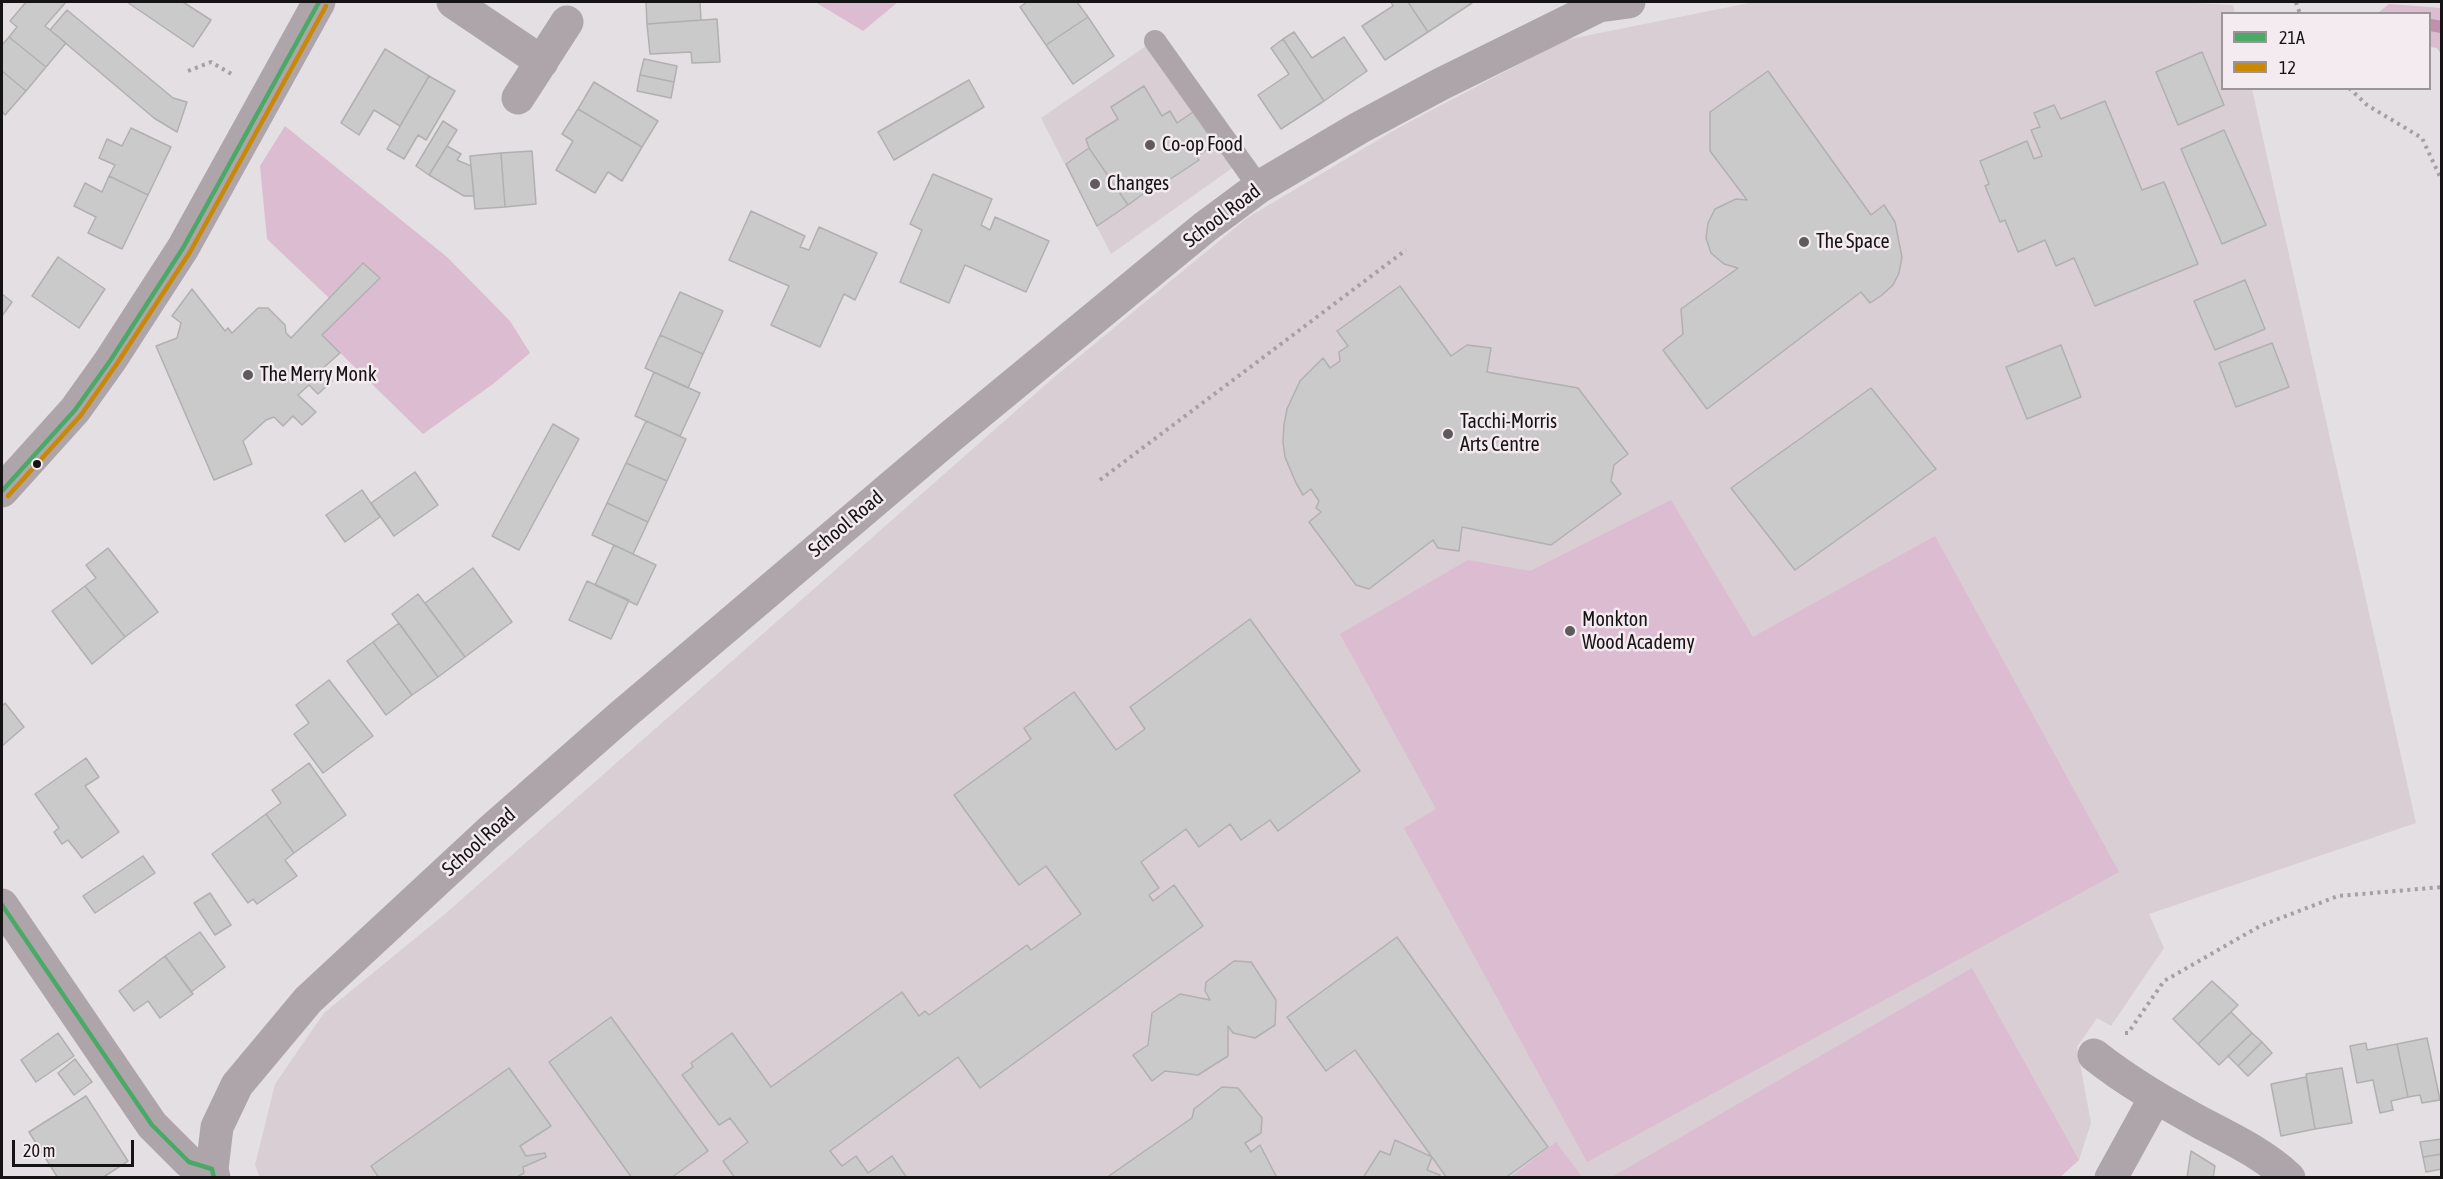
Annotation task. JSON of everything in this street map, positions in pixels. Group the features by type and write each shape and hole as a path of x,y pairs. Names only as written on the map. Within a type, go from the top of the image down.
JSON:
{"street":[{"path":"2,491 75,411 110,361 183,248 319,2"},
{"path":"453,2 542,62"},
{"name":"School Road","path":"213,1173 217,1127 237,1085 308,1000 488,833 755,601 1196,234 1259,187 1431,89 1608,3"},
{"path":"518,98 567,22"},
{"path":"2,905 152,1125 189,1162 213,1173"},
{"path":"2100,1059 2155,1098 2227,1136 2279,1168 2289,1178"},
{"path":"2111,1178 2155,1098"}],"lane":[{"path":"1155,41 1259,187"}],"path":[{"path":"188,71 211,62 267,94"},
{"path":"2351,90 2367,105 2422,138 2442,181"},
{"path":"1100,480 1406,250"},
{"path":"2100,1059 2120,1032 2128,1033 2164,981 2260,926 2338,896 2442,887"}],"shaded area":[{"path":"815,2 898,2 863,31"},
{"name":"Monkton Wood Academy","path":"1754,2 2172,2 2233,5 2235,12 2221,12 2221,90 2252,90 2416,823 2149,914 2164,948 2111,1026 2097,1018 2077,1047 2091,1123 2079,1160 2060,1177 260,1178 255,1165 275,1084 324,1013 445,914 1052,379 1247,218 1398,128 1565,40"},
{"path":"2389,4 2441,8 2441,54 2437,48 2431,47 2431,12 2379,12"},
{"path":"1146,46 1235,166 1111,254 1041,118"},
{"path":"285,126 447,257 510,321 530,353 493,384 423,434 322,335 379,278 362,263 329,298 267,239 260,166"},
{"path":"1671,500 1753,637 1935,536 2119,872 1587,1162 1404,828 1436,809 1340,634 1468,560 1530,571"},
{"path":"1972,968 2079,1160 2060,1177 1612,1177"},
{"path":"1556,1142 1582,1177 1511,1177"}],"building":[{"path":"26,2 66,2 45,26 66,43 46,67 9,37 17,27 10,21"},
{"path":"127,2 183,2 211,20 193,47"},
{"path":"646,2 700,2 701,20 647,24"},
{"path":"1027,2 1077,2 1088,17 1046,45 1020,7"},
{"path":"1391,2 1408,2 1428,32 1385,60 1362,26 1393,6"},
{"path":"1408,2 1471,2 1472,3 1428,32"},
{"path":"67,10 173,98 187,102 177,132 154,118 50,30"},
{"path":"1088,17 1114,56 1073,84 1046,45"},
{"path":"717,19 720,62 692,63 691,52 650,54 647,24"},
{"path":"1294,32 1312,58 1344,37 1367,71 1324,101 1283,39"},
{"path":"9,37 46,67 26,91 2,71 2,45"},
{"path":"1283,39 1324,101 1281,129 1258,95 1289,74 1271,48"},
{"path":"385,49 429,76 400,126 374,110 359,135 341,123"},
{"path":"2202,52 2224,105 2178,125 2156,72"},
{"path":"644,59 677,66 674,82 640,75"},
{"path":"2,71 26,91 5,115 2,111"},
{"name":"The Space","path":"1768,71 1871,215 1884,205 1895,222 1902,257 1899,273 1893,285 1882,295 1870,303 1861,292 1707,409 1663,350 1683,334 1681,309 1738,268 1724,264 1711,253 1706,238 1708,223 1715,209 1736,199 1747,200 1710,151 1710,112"},
{"path":"640,75 674,82 671,98 637,91"},
{"path":"429,76 455,91 426,140 418,135 404,159 387,149"},
{"path":"969,80 984,107 894,160 878,132"},
{"path":"594,82 658,121 642,147 578,109"},
{"name":"Co-op Food","path":"1144,86 1162,116 1170,111 1177,123 1196,110 1217,143 1197,156 1199,160 1128,205 1089,148 1086,139 1118,119 1111,107"},
{"path":"2105,101 2142,190 2164,182 2198,264 2095,306 2074,258 2056,266 2045,240 2018,252 2005,220 2000,222 1985,186 1989,184 1980,161 2027,141 2034,159 2042,156 2031,130 2040,127 2034,113 2054,105 2061,119"},
{"path":"578,109 642,147 622,181 608,172 595,193 556,170 573,141 562,134"},
{"path":"443,121 457,130 429,175 416,166"},
{"path":"131,128 171,147 148,195 109,176 115,165 99,158 107,139 122,146"},
{"path":"2224,130 2266,225 2222,244 2181,149"},
{"path":"447,146 461,154 457,160 471,166 474,196 464,196 429,175"},
{"name":"Changes","path":"1089,148 1128,205 1097,226 1066,164"},
{"path":"532,151 536,204 505,207 501,153"},
{"path":"501,153 505,207 475,209 470,156"},
{"path":"933,174 992,199 981,225 990,230 995,217 1049,241 1026,292 965,265 949,303 900,282 922,230 910,224"},
{"path":"109,176 148,195 122,249 88,233 96,217 74,206 85,183 102,192"},
{"path":"751,211 805,236 800,247 809,250 819,227 877,253 855,300 844,294 820,347 771,325 789,286 729,260"},
{"path":"58,257 105,289 79,328 32,296"},
{"name":"The Merry Monk","path":"363,263 380,278 322,335 340,353 321,370 332,381 318,394 309,385 298,395 316,412 302,425 293,416 283,426 274,417 266,420 243,441 252,464 214,480 156,346 177,338 181,323 172,316 192,289 225,331 228,328 232,333 258,308 268,308 285,325 286,333 291,338"},
{"path":"2245,280 2265,329 2215,350 2194,301"},
{"name":"Tacchi-Morris Arts Centre","path":"1400,286 1451,356 1467,345 1491,348 1487,372 1578,388 1628,454 1614,465 1611,481 1621,494 1551,545 1462,527 1459,551 1438,548 1433,540 1369,589 1356,585 1309,522 1321,512 1316,508 1319,501 1311,489 1303,495 1296,483 1285,457 1284,425 1287,409 1300,381 1323,358 1330,368 1340,361 1339,352 1348,346 1337,331"},
{"path":"680,292 723,311 703,354 660,335"},
{"path":"2,294 12,302 2,316"},
{"path":"660,335 703,354 688,388 645,368"},
{"path":"2272,343 2289,387 2236,407 2219,363"},
{"path":"2061,345 2081,397 2027,419 2006,367"},
{"path":"654,372 700,393 680,436 635,416"},
{"path":"1871,388 1936,469 1795,570 1731,488"},
{"path":"646,421 686,439 667,481 626,463"},
{"path":"553,424 579,439 519,550 492,536"},
{"path":"626,463 667,481 648,522 607,503"},
{"path":"415,472 438,505 394,536 371,503"},
{"path":"362,490 380,517 345,542 326,515"},
{"path":"607,503 648,522 633,554 592,535"},
{"path":"614,545 656,565 637,605 595,585"},
{"path":"108,548 158,612 125,637 85,586 96,578 86,565"},
{"path":"473,568 512,622 465,657 425,603"},
{"path":"587,581 629,600 611,639 569,620"},
{"path":"85,586 125,637 92,664 52,611"},
{"path":"418,594 465,657 438,677 392,614"},
{"path":"1250,619 1360,771 1278,831 1270,820 1241,840 1230,824 1199,847 1186,829 1141,862 1159,888 1149,895 1153,901 1174,885 1203,926 980,1088 958,1057 830,1151 842,1166 856,1156 868,1173 892,1156 907,1178 735,1178 723,1161 748,1142 730,1118 719,1125 682,1075 693,1067 691,1063 732,1033 771,1087 902,992 919,1016 925,1011 929,1015 1027,945 1031,950 1081,914 1046,866 1019,885 954,795 1031,739 1024,728 1074,692 1116,750 1145,729 1130,707"},
{"path":"399,623 438,677 412,695 373,642"},
{"path":"373,642 412,695 386,715 347,661"},
{"path":"329,680 373,736 323,773 294,734 309,723 296,705"},
{"path":"5,703 24,727 2,746 2,706"},
{"path":"86,758 99,777 85,786 119,832 82,858 68,840 62,844 54,832 59,828 35,794"},
{"path":"309,763 346,815 294,853 266,814 281,803 272,790"},
{"path":"266,814 294,853 285,860 297,876 257,904 253,899 248,903 212,854"},
{"path":"143,856 155,873 95,913 83,896"},
{"path":"210,893 231,925 215,935 194,903"},
{"path":"200,932 225,967 191,992 165,956"},
{"path":"1397,937 1548,1147 1505,1178 1447,1178 1355,1050 1326,1071 1287,1017"},
{"path":"165,956 193,994 160,1018 148,1001 134,1011 119,991"},
{"path":"1234,961 1251,962 1276,1000 1275,1025 1255,1038 1233,1033 1228,1026 1228,1056 1198,1075 1165,1071 1152,1081 1133,1055 1148,1045 1152,1013 1180,994 1210,1000 1205,991 1206,982"},
{"path":"2212,981 2238,1005 2198,1044 2173,1019"},
{"path":"2231,1012 2252,1033 2219,1065 2198,1044"},
{"path":"611,1017 708,1151 671,1178 632,1178 549,1062"},
{"path":"58,1033 74,1056 36,1082 21,1060"},
{"path":"2252,1033 2262,1042 2238,1066 2228,1056"},
{"path":"2427,1038 2440,1100 2422,1103 2420,1095 2408,1097 2397,1044"},
{"path":"2262,1042 2272,1053 2248,1076 2238,1066"},
{"path":"2366,1043 2367,1050 2397,1044 2408,1097 2391,1101 2393,1110 2380,1113 2373,1080 2357,1083 2350,1046"},
{"path":"75,1059 92,1082 74,1095 58,1073"},
{"path":"509,1068 551,1126 520,1146 526,1156 545,1153 546,1157 523,1167 524,1173 515,1178 379,1178 371,1166"},
{"path":"2342,1068 2352,1123 2315,1129 2306,1074"},
{"path":"2306,1077 2315,1129 2281,1136 2271,1084"},
{"path":"1222,1087 1238,1088 1262,1118 1261,1133 1245,1143 1251,1152 1260,1145 1277,1178 1106,1178 1192,1118 1194,1109"},
{"path":"86,1096 128,1161 102,1178 58,1178 29,1132"},
{"path":"2442,1139 2442,1154 2423,1157 2420,1142"},
{"path":"1395,1140 1432,1157 1427,1170 1440,1175 1438,1178 1363,1178 1380,1151 1390,1155"},
{"path":"2191,1151 2215,1166 2213,1178 2187,1178"},
{"path":"2442,1154 2442,1169 2426,1172 2423,1157"}],"waterway":[{"path":"2431,25 2442,27"}],"transit line":[{"name":"21A","path":"2,491 75,410 110,361 183,248 319,2"},
{"name":"12","path":"8,496 81,415 190,252 326,6"},
{"name":"21A","path":"2,905 152,1125 189,1162 212,1169 214,1178"}],"place":[{"name":"Co-op Food","path":"1150,145"},
{"name":"Changes","path":"1095,184"},
{"name":"The Space","path":"1804,242"},
{"name":"The Merry Monk","path":"248,375"},
{"name":"Tacchi-Morris Arts Centre","path":"1448,434"},
{"name":"Monkton Wood Academy","path":"1570,631"}]}
